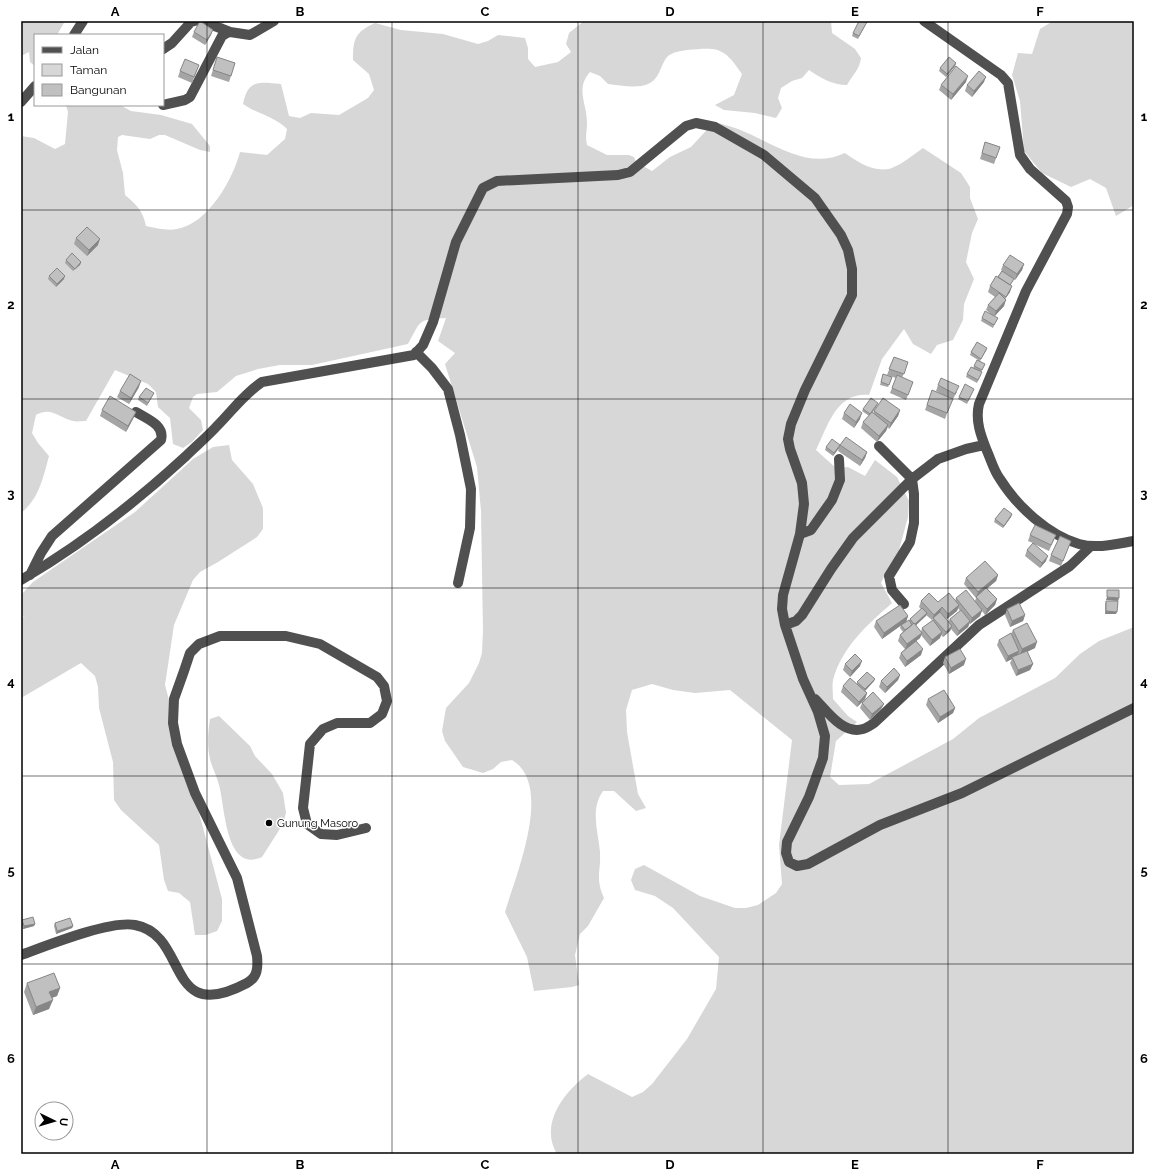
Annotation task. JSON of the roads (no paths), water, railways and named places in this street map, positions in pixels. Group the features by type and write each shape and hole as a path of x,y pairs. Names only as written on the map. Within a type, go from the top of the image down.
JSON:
{"street":[{"path":"75,34 83,21"},
{"path":"164,48 172,44 191,22 194,21"},
{"path":"202,21 230,32 250,35 274,21"},
{"path":"924,21 1001,75 1008,83 1011,91 1015,132 1020,154 1030,169 1066,200 1068,207 1067,214 1017,311 979,404 977,417 984,445 998,478 1024,508 1058,534 1079,544 1091,546 1134,541"},
{"path":"164,105 185,100 190,97 222,36 227,32 230,32"},
{"path":"21,102 34,87"},
{"path":"26,578 103,527 151,488 217,427 236,404 262,382 414,354 423,345 433,322 456,242 483,188 496,181 618,175 630,172 686,126 696,123 715,127 764,155 815,198 841,235 848,250 852,269 852,295 805,390 791,424 788,439 804,492 800,534 783,595 782,608 785,625 809,693 818,712 825,736 821,765 809,797 787,842 786,853 789,862 797,866 808,864 880,825 962,793 1134,708"},
{"path":"416,352 432,368 448,389 460,435 471,489 470,528 458,583"},
{"path":"26,578 52,536 161,440 162,435 159,426 136,412"},
{"path":"785,625 796,621 802,615 831,569 853,538 912,478 938,459 966,449 984,445"},
{"path":"879,446 912,478 915,504 914,523 910,542 890,573 889,581 892,590 904,604"},
{"path":"800,534 811,530 832,500 840,480 839,459"},
{"path":"809,693 840,724 852,730 863,729 874,723 978,625 1070,566 1091,546"},
{"path":"21,956 72,937 119,924 133,924 148,928 160,938 190,988 200,995 215,995 248,982 256,976 258,966 257,956 237,878 195,793 177,744 173,723 174,699 190,654 199,644 220,636 286,636 320,644 377,677 384,686 386,701 382,714 370,723 337,723 323,729 310,744 303,808 307,824 322,834 337,835 366,828"}],"place":[{"name":"Gunung Masoro","path":"269,823"}]}
